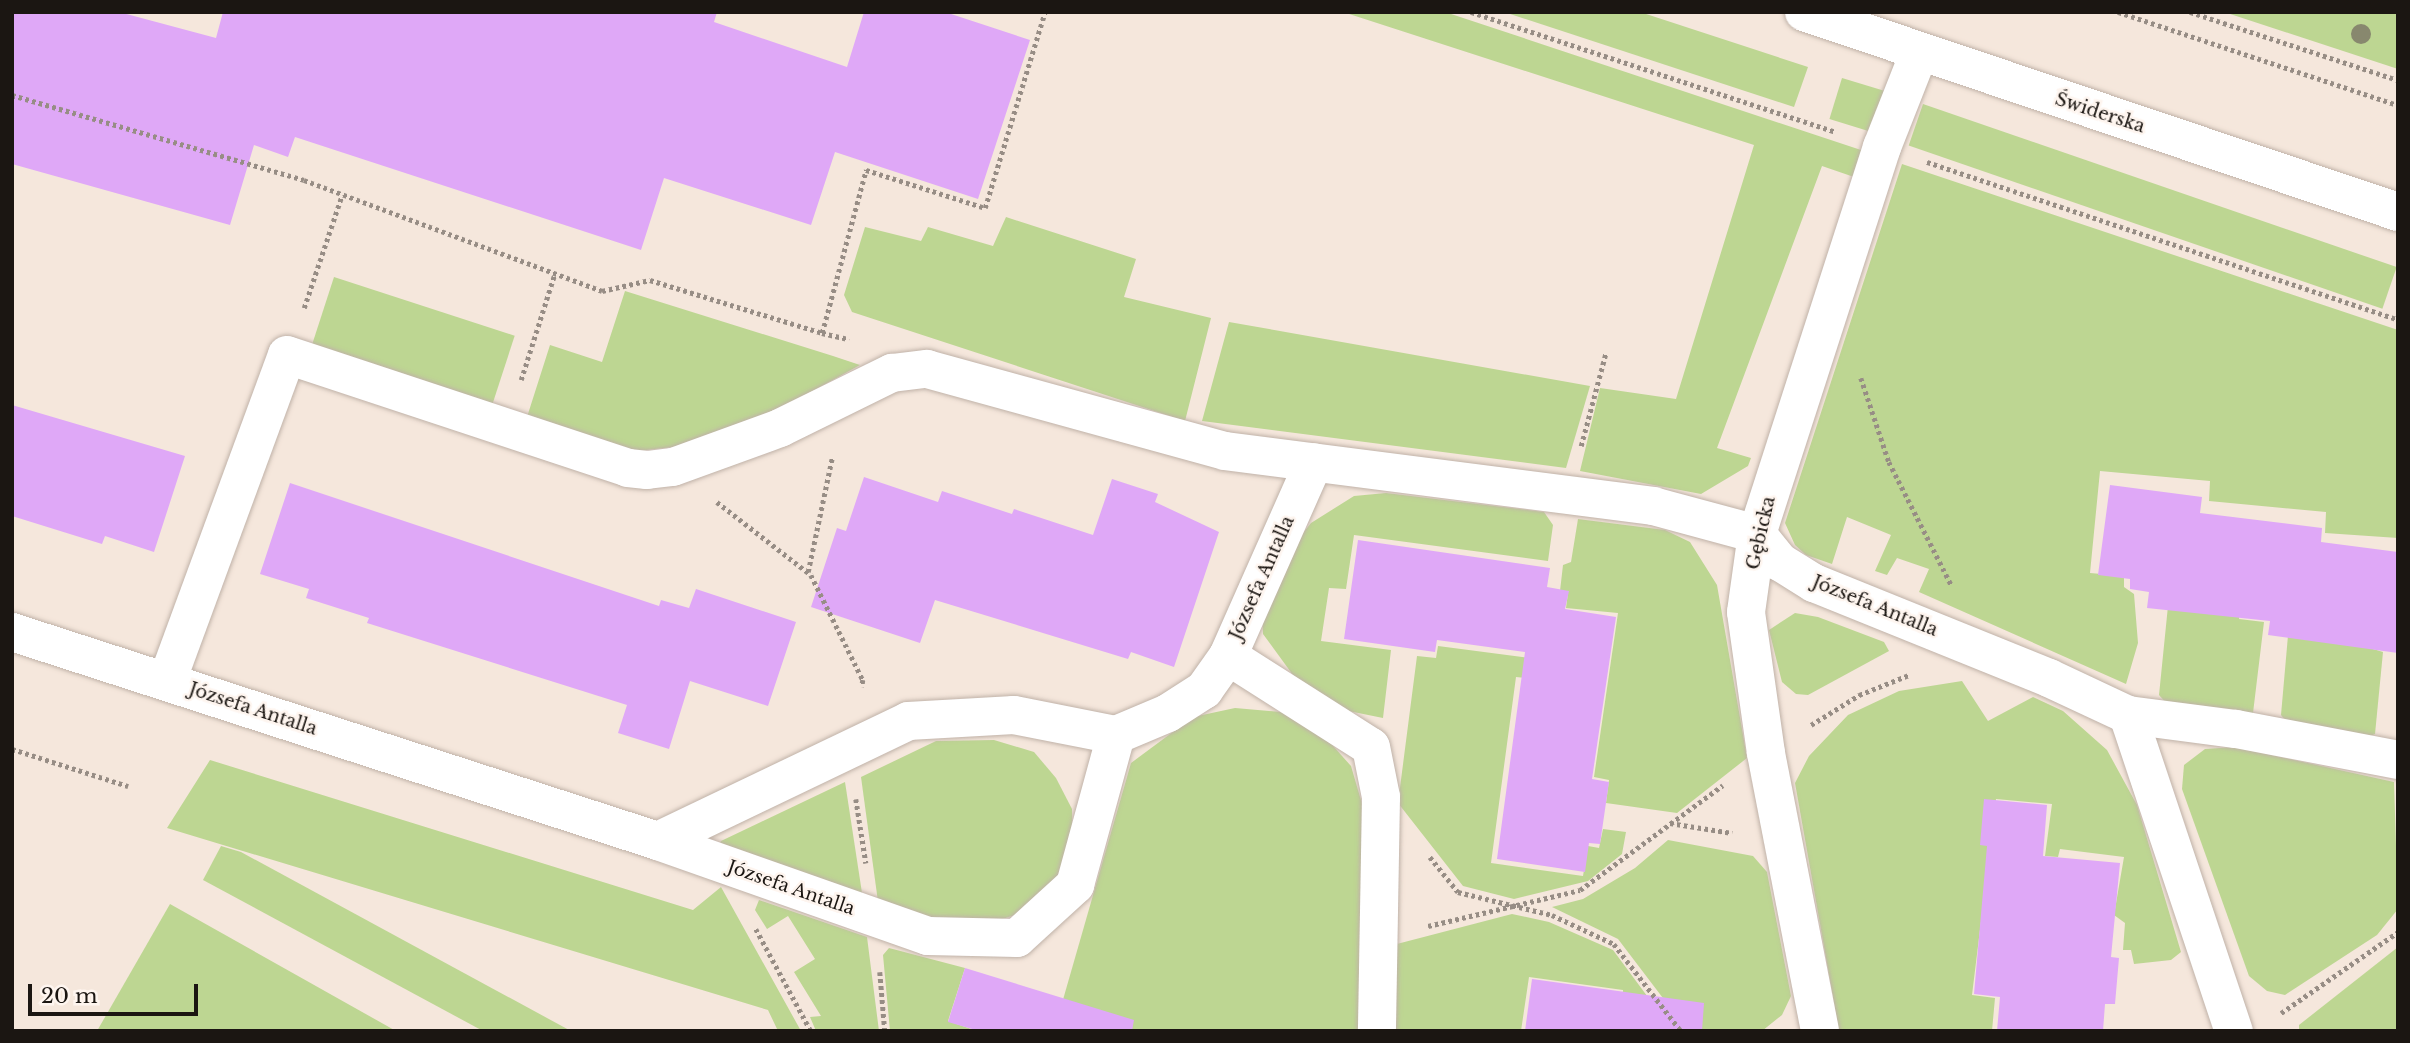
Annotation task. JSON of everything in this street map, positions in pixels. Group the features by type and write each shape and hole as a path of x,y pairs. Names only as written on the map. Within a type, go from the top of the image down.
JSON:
{"street":[{"name":"Świderska","path":"1804,12 1919,53 2398,212"},
{"name":"Gębicka","path":"1820,1031 1766,753 1746,611 1757,534 1882,147 1919,53"},
{"path":"167,681 287,355 628,468 673,467 780,428 841,395 892,373 927,369 1225,451 1653,506 1757,534"},
{"name":"Józsefa Antalla","path":"12,632 657,841 928,936 1017,937 1075,885 1116,735 1168,713 1204,690 1228,656 1314,462"},
{"name":"Józsefa Antalla","path":"1757,534 1780,562 1814,583 1948,636 2128,715 2236,729 2398,760"},
{"path":"1228,656 1371,747 1381,797 1377,1031"},
{"path":"657,841 908,721 1014,715 1116,735"},
{"path":"2128,715 2234,1031"}],"path":[{"path":"822,333 866,170 985,208 1045,12"},
{"path":"1471,12 2398,320"},
{"path":"2118,12 2398,104"},
{"path":"2190,12 2398,80"},
{"path":"12,95 342,195 602,291 650,280 845,338"},
{"path":"318,266 342,195"},
{"path":"518,393 555,273"},
{"path":"1570,495 1606,352"},
{"path":"1378,939 1513,904 1580,890 1766,753 1859,695 1908,676 1937,657 1961,602 1889,462 1860,374"},
{"path":"808,573 841,417 841,395"},
{"path":"673,467 808,573 863,680 849,749"},
{"path":"12,749 128,786"},
{"path":"1381,797 1458,892 1552,915 1614,944 1681,1031"},
{"path":"1670,823 1782,839"},
{"path":"717,862 811,1031"},
{"path":"2272,1019 2398,932"}],"green space":[{"path":"1343,12 1445,12 1864,151 1854,177 1822,166 1717,448 1751,458 1748,466 1701,494 1580,471 1600,388 1676,399 1754,145"},
{"path":"1504,12 1640,12 1808,67 1794,107"},
{"path":"2224,12 2398,12 2398,69"},
{"path":"1842,78 1884,91 1872,132 1829,119"},
{"path":"1923,104 2397,267 2382,309 1909,146"},
{"path":"1902,164 2398,330 2398,538 2325,533 2326,512 2209,501 2210,481 2100,471 2090,573 2124,576 2124,587 2134,594 2138,643 2126,684 1919,592 1929,569 1897,558 1887,575 1875,571 1891,535 1847,517 1832,564 1806,555 1795,545 1785,523"},
{"path":"1006,217 1136,259 1124,297 1211,318 1185,421 852,312 844,295 865,227 921,241 928,227 993,246"},
{"path":"334,277 515,336 492,406 311,347"},
{"path":"625,291 860,365 778,410 691,445 637,451 527,417 550,345 602,362"},
{"path":"1229,322 1590,386 1566,468 1202,421"},
{"path":"1386,493 1544,512 1553,525 1548,561 1354,535 1346,589 1329,588 1321,641 1391,650 1383,718 1324,706 1306,693 1263,634 1262,612 1280,562 1311,523 1354,496"},
{"path":"1578,519 1665,530 1690,542 1717,585 1747,758 1677,813 1606,803 1609,780 1594,777 1618,613 1566,608 1568,593 1560,591 1563,565 1571,562"},
{"path":"2169,596 2242,599 2239,619 2264,622 2253,713 2246,716 2168,705 2159,695"},
{"path":"1795,613 1818,617 1884,642 1889,651 1808,695 1796,694 1782,682 1769,630"},
{"path":"2289,624 2383,652 2375,734 2368,737 2290,726 2281,715"},
{"path":"1438,646 1529,658 1526,678 1516,677 1491,863 1583,876 1588,846 1599,848 1603,829 1626,832 1622,854 1588,881 1514,899 1463,886 1398,803 1417,656 1436,658"},
{"path":"1962,681 1988,721 2033,697 2063,711 2107,750 2137,805 2181,952 2171,960 2134,964 2131,950 2123,950 2125,923 2114,915 2124,857 2060,849 2058,857 2045,856 2052,804 1996,799 1972,995 1995,998 1992,1031 1839,1031 1795,783 1809,756 1848,715 1899,691"},
{"path":"1235,708 1280,712 1317,728 1351,766 1365,814 1362,1031 1054,1031 1131,763 1193,717"},
{"path":"994,740 1034,752 1056,778 1072,809 1073,852 1057,887 1030,910 990,923 943,923 879,909 861,777 936,741"},
{"path":"2235,747 2394,782 2398,909 2377,935 2285,995 2267,991 2249,976 2182,789 2184,765 2205,749"},
{"path":"210,760 693,910 721,887 801,1031 778,1031 768,1010 167,828"},
{"path":"845,782 864,906 719,847 721,841"},
{"path":"1668,840 1753,856 1767,872 1791,996 1782,1015 1762,1031 1688,1031 1618,939 1552,907 1583,899 1635,868"},
{"path":"221,846 241,852 571,1031 483,1031 203,880"},
{"path":"759,900 867,937 879,1031 816,1031 810,1017 821,1016 794,972 815,959 788,916 767,929 755,910"},
{"path":"170,904 396,1031 97,1031"},
{"path":"1512,914 1549,922 1613,950 1673,1031 1621,1019 1623,990 1529,977 1521,1031 1391,1031 1393,945"},
{"path":"2398,947 2398,1031 2299,1031 2299,1025"},
{"path":"889,948 965,968 948,1021 977,1031 890,1031 883,955"}],"building":[{"path":"12,12 119,12 216,38 223,12 717,12 714,22 847,67 864,12 945,12 1030,40 978,199 835,152 811,225 664,178 641,250 295,137 288,157 254,145 230,225 12,164"},
{"path":"12,405 185,456 154,552 105,536 102,544 12,516"},
{"path":"864,477 938,502 942,491 1012,514 1014,509 1093,535 1112,479 1158,494 1155,502 1219,532 1174,667 1131,652 1128,659 935,600 920,643 811,607 837,528 846,531"},
{"path":"290,483 659,606 661,600 689,608 696,589 796,622 768,706 690,681 669,749 618,733 627,705 367,623 369,618 306,598 309,589 260,574"},
{"path":"2110,485 2202,497 2200,513 2322,528 2321,542 2398,552 2398,653 2268,635 2270,621 2147,608 2149,592 2130,589 2130,579 2098,575"},
{"path":"1358,540 1550,568 1547,587 1569,591 1565,609 1616,617 1592,779 1609,782 1600,844 1589,843 1585,872 1497,859 1525,652 1437,640 1435,652 1344,639"},
{"path":"1984,799 2047,805 2043,856 2120,863 2111,957 2119,958 2115,1004 2105,1004 2103,1031 1997,1031 2000,997 1974,994 1987,846 1980,845"},
{"path":"965,968 1134,1020 1132,1031 979,1031 948,1022"},
{"path":"1532,979 1704,1003 1702,1031 1525,1031"}]}
